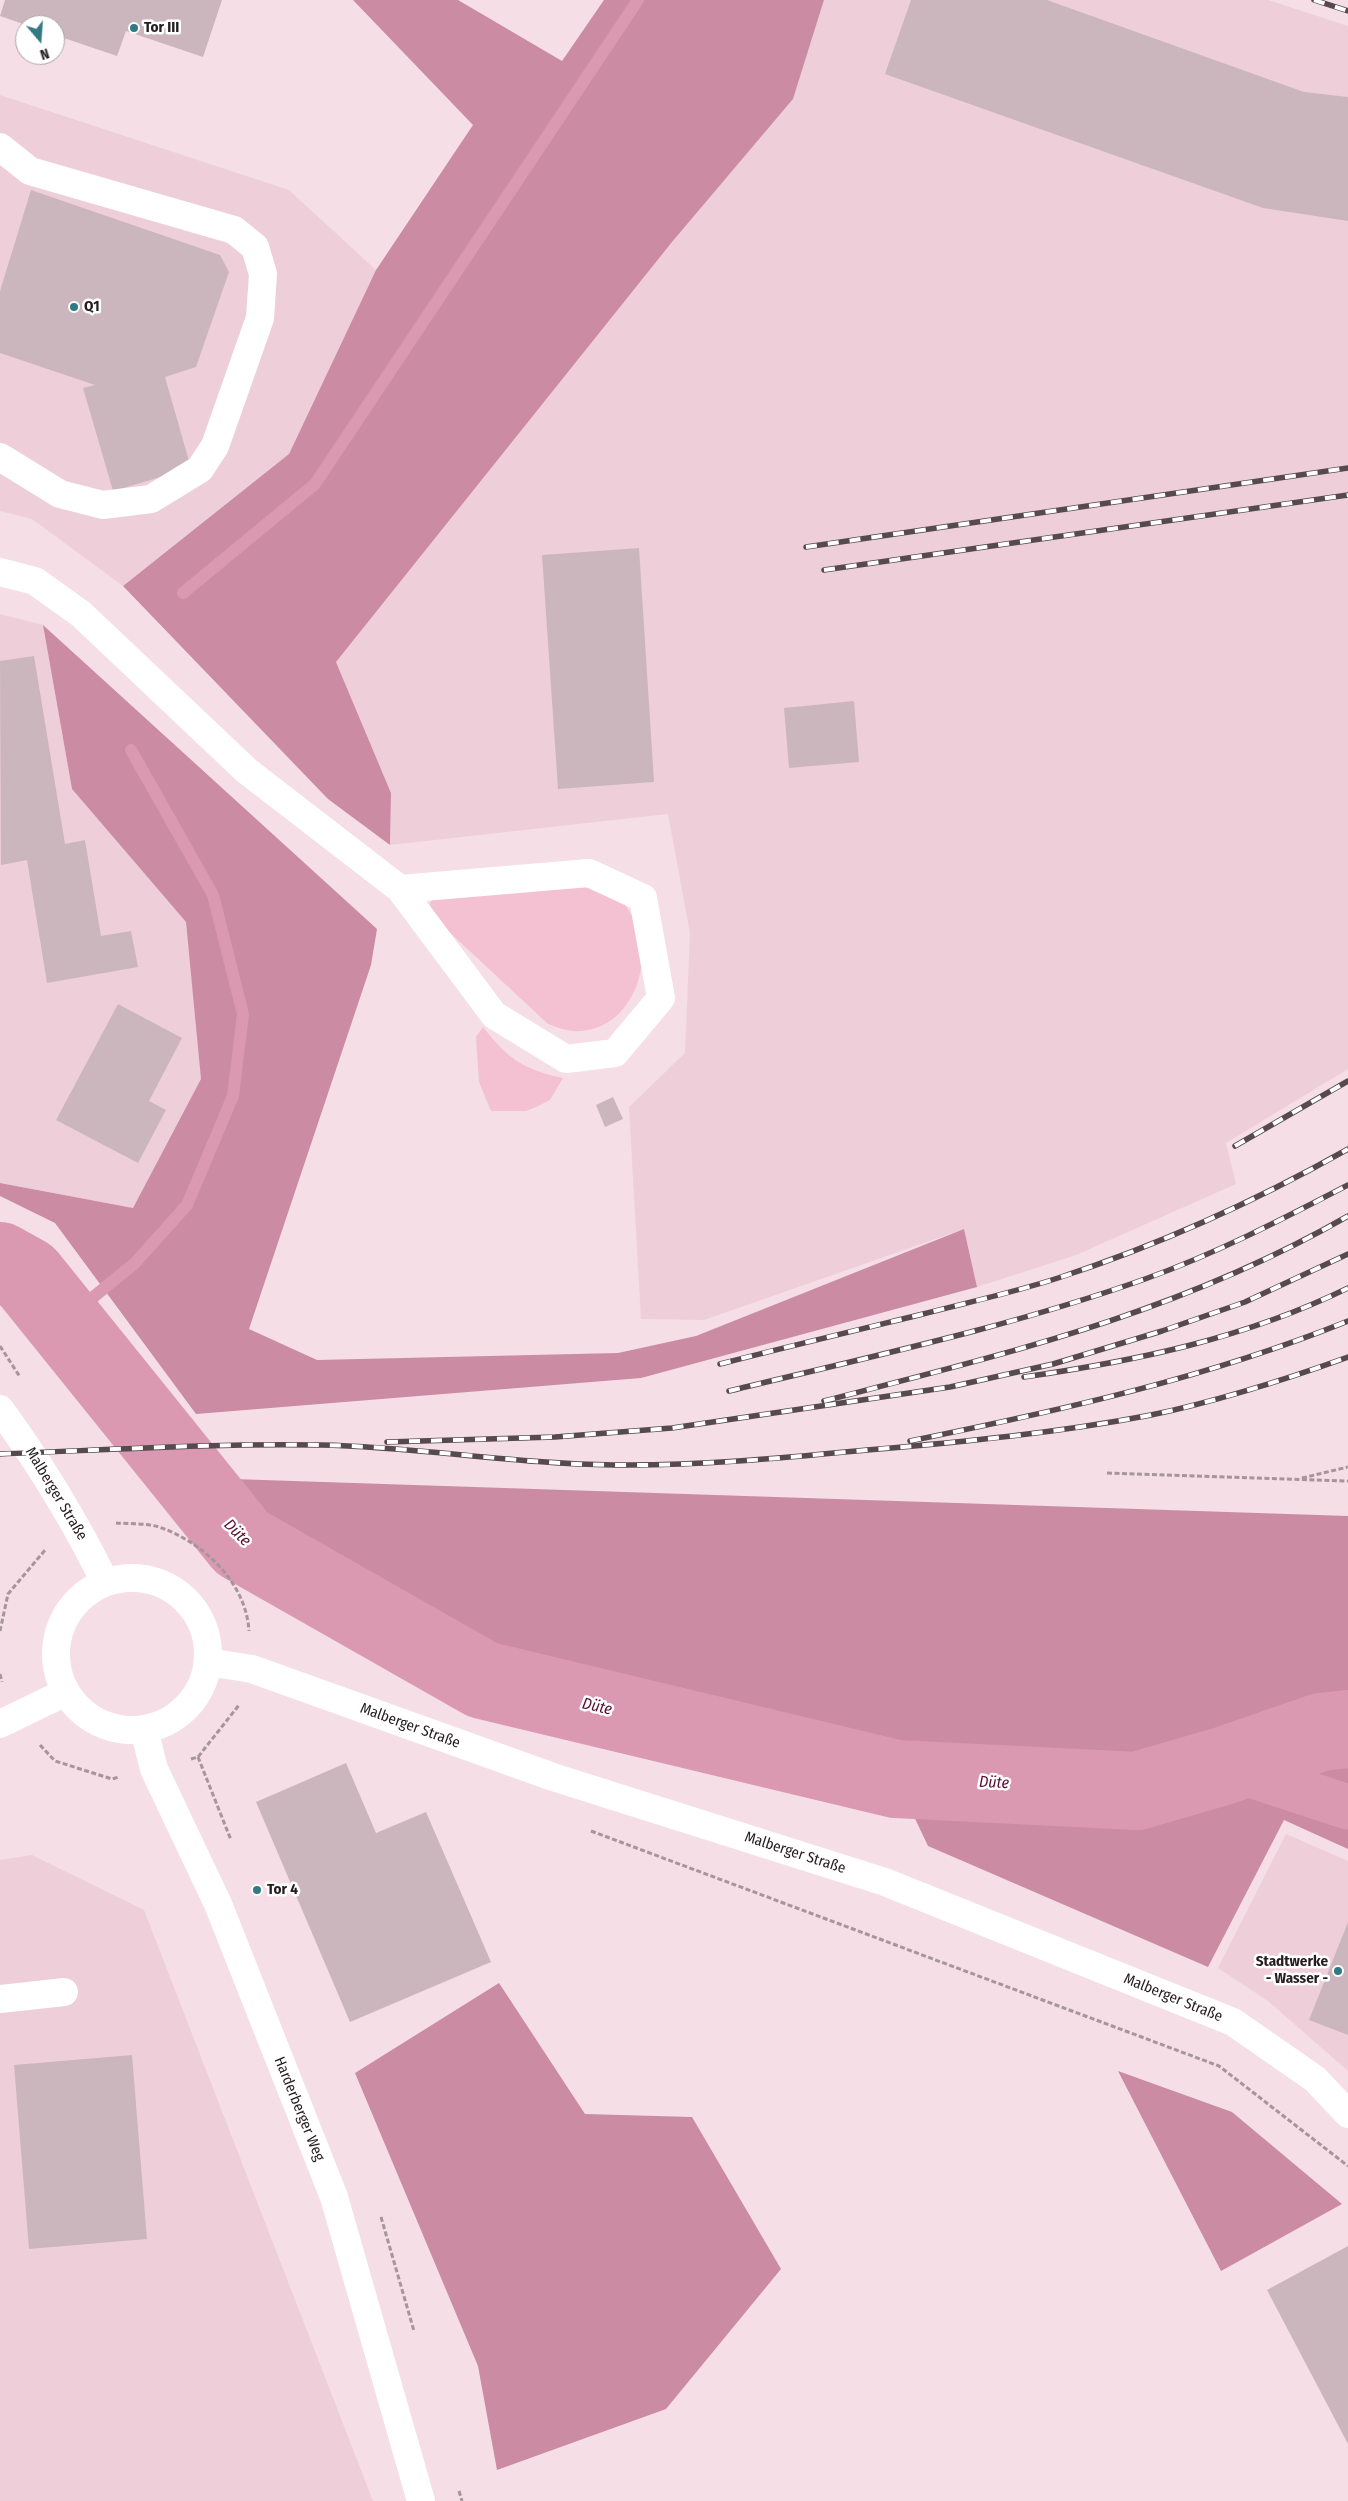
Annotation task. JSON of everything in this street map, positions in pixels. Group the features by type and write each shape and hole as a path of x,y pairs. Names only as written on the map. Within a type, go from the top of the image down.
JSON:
{"street":[{"path":"0,147 30,171 234,230 255,247 263,274 260,318 215,446 200,469 151,499 103,505 60,494 0,457"},
{"path":"0,572 35,581 81,614 247,771 400,889 494,1015 566,1060 615,1053 661,998 643,898 589,873 400,889"},
{"name":"Malberger Straße","path":"0,1409 36,1459 70,1515 105,1582"},
{"path":"131,1578 157,1582 179,1593 197,1613 207,1637 208,1662 202,1686 188,1707 168,1722 144,1729 120,1730 96,1722 76,1707 66,1692 56,1662 58,1637 67,1614 84,1596 105,1582 131,1578"},
{"name":"Malberger Straße","path":"208,1662 252,1669 553,1777 885,1882 1232,2022 1315,2079 1348,2114"},
{"path":"0,1724 66,1692"},
{"name":"Harderberger Weg","path":"144,1729 154,1769 218,1904 334,2197 421,2501"},
{"path":"0,1999 64,1992"}],"path":[{"path":"1297,1479 1348,1468"},
{"path":"1107,1473 1348,1481"},
{"path":"587,1829 1219,2066 1348,2166"}],"shaded area":[{"path":"353,0 458,0 562,61 604,0 824,0 793,99 672,242 336,662 391,793 390,845 328,799 123,586 289,454 376,270 473,125"},
{"path":"824,0 1268,0 1348,26 1348,1069 1226,1143 1236,1184 1076,1255 977,1287 964,1229 704,1320 641,1319 629,1107 685,1053 690,933 668,814 390,845 391,793 336,662 672,242 793,99"},
{"path":"0,95 289,190 376,270 289,454 123,586 32,519 0,511"},
{"path":"0,614 43,625 72,789 186,922 202,1079 133,1208 0,1183"},
{"path":"43,625 377,929 371,965 249,1329 317,1360 618,1353 696,1336 964,1229 977,1287 641,1378 196,1414 55,1223 0,1196 0,1183 133,1208 201,1079 186,922 72,789"},
{"path":"577,883 614,895 623,902 640,934 642,952 641,971 636,988 627,1004 615,1017 599,1027 581,1031 568,1030 548,1024 431,915 429,910 430,903 436,897"},
{"path":"483,1027 500,1047 517,1061 537,1071 563,1078 550,1100 526,1111 491,1111 479,1082 476,1037"},
{"path":"233,1479 1348,1516 1348,1849 1284,1820 1208,1967 928,1846 880,1745 491,1656 292,1547"},
{"path":"1286,1834 1348,1861 1348,2071 1268,2001 1218,1968"},
{"path":"32,1855 144,1910 373,2501 0,2501 0,1860"},
{"path":"499,1983 585,2114 692,2117 781,2269 666,2409 497,2470 478,2366 355,2073"},
{"path":"1118,2071 1232,2112 1342,2204 1221,2271"}],"building":[{"name":"Tor III","path":"5,0 222,0 203,57 126,31 117,56 65,38 65,15 15,15 15,21 0,16"},
{"path":"911,0 1047,0 1304,92 1348,97 1348,221 1263,208 885,74"},
{"path":"31,190 220,255 229,272 196,367 165,377 191,468 113,491 83,388 95,385 0,353 0,291"},
{"path":"639,548 654,782 558,789 542,555"},
{"path":"34,656 65,844 85,840 101,936 131,931 138,967 47,983 27,860 1,865 0,661"},
{"path":"854,701 859,762 789,768 784,708"},
{"path":"118,1004 182,1038 149,1101 166,1110 138,1163 56,1120"},
{"path":"613,1097 623,1119 605,1127 596,1105"},
{"path":"346,1763 376,1833 426,1812 491,1962 350,2022 256,1802"},
{"name":"Stadtwerke - Wasser -","path":"1348,1922 1348,2035 1309,2020"},
{"path":"132,2055 147,2239 29,2249 14,2065"},
{"path":"1348,2246 1348,2444 1267,2290"}],"waterway":[{"path":"183,593 315,484 638,0"},
{"path":"64,1321 135,1263 187,1205 233,1096 243,1014 213,895 131,750"},
{"name":"Düte","path":"0,1261 27,1276 242,1543 483,1680 896,1779 1137,1791 1223,1766 1321,1732 1348,1729"},
{"path":"1223,1766 1348,1807"}],"railway":[{"path":"1314,0 1348,11"},
{"path":"806,547 1348,468"},
{"path":"824,570 1348,495"},
{"path":"1235,1146 1348,1081"},
{"path":"720,1364 1006,1293 1096,1265 1206,1221 1348,1149"},
{"path":"729,1391 991,1327 1094,1296 1197,1259 1274,1223 1348,1185"},
{"path":"824,1401 1027,1347 1158,1304 1222,1279 1285,1250 1348,1216"},
{"path":"387,1442 555,1437 672,1428 950,1387 1053,1364 1162,1331 1245,1302 1348,1254"},
{"path":"1024,1377 1108,1363 1190,1345 1270,1321 1348,1288"},
{"path":"910,1441 1021,1418 1132,1391 1241,1360 1348,1321"},
{"path":"0,1454 201,1446 321,1445 358,1446 577,1464 646,1465 741,1461 974,1440 1116,1421 1151,1415 1226,1397 1348,1357"}],"place":[{"name":"Tor III","path":"134,28"},
{"name":"Q1","path":"74,307"},
{"name":"Tor 4","path":"257,1890"},
{"name":"Stadtwerke - Wasser -","path":"1338,1971"}]}
